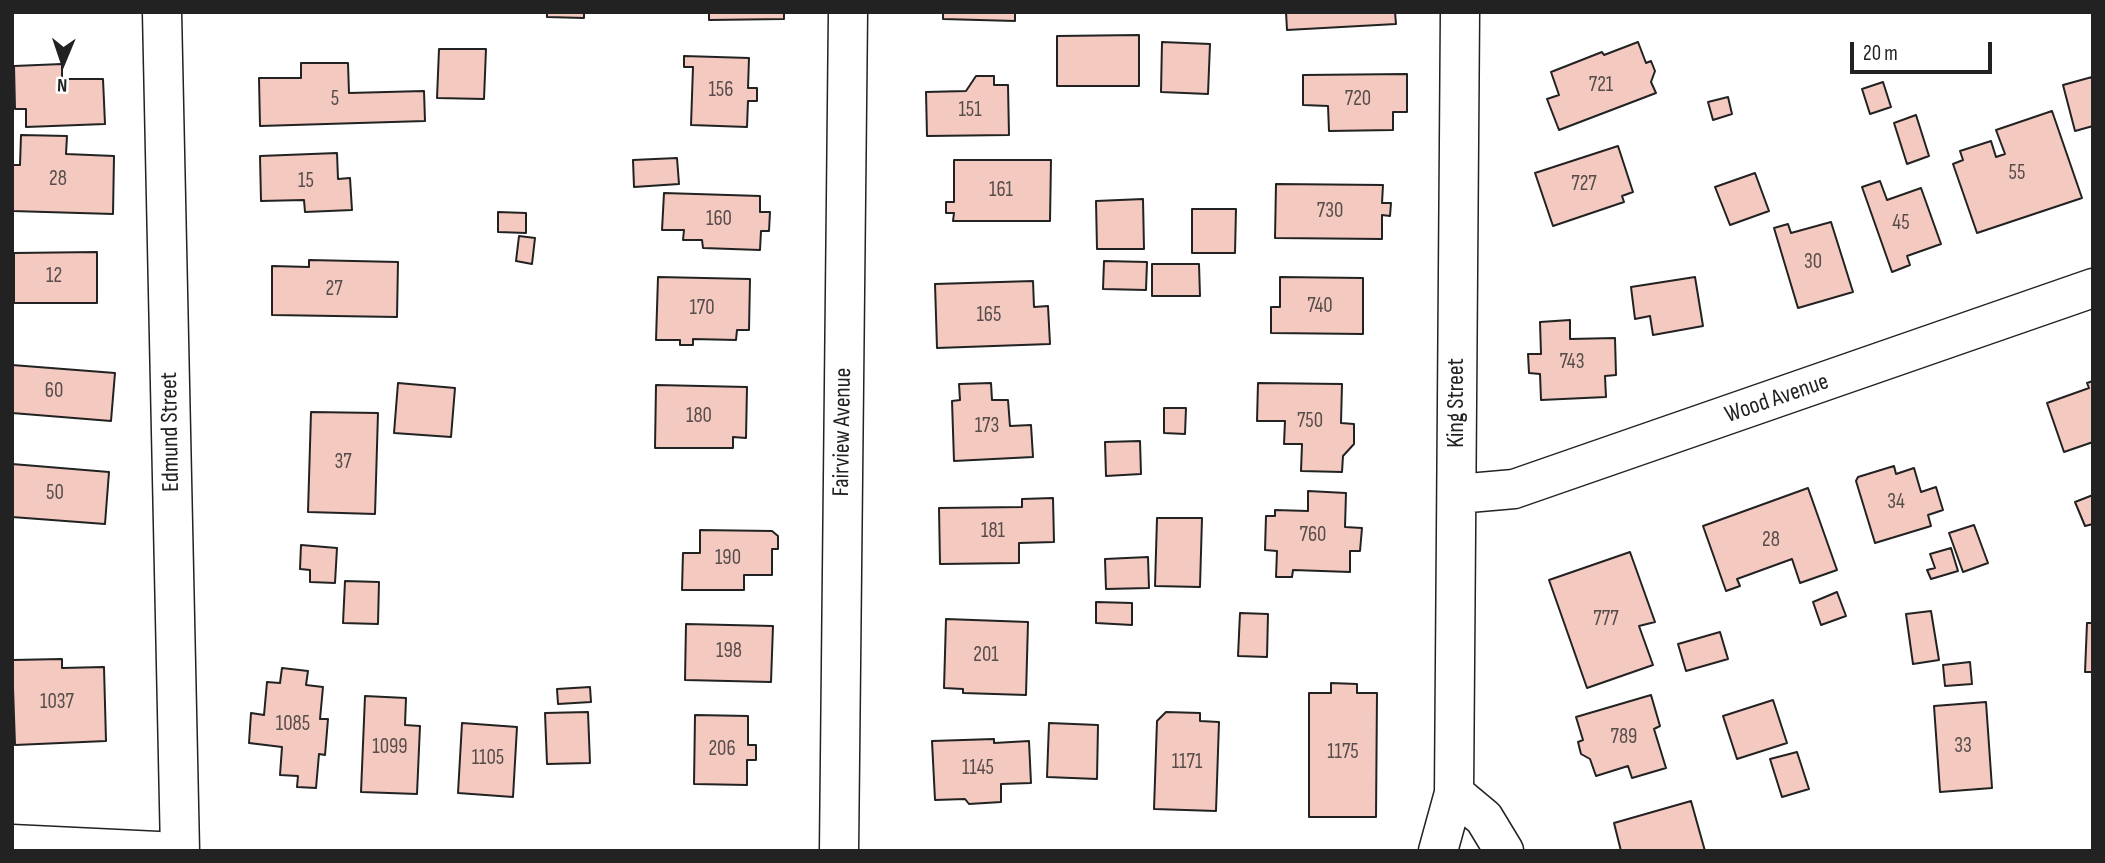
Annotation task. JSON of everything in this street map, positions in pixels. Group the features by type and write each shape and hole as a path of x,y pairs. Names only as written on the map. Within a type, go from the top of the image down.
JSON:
{"street":[{"name":"Edmund Street","path":"162,12 180,851"},
{"name":"Fairview Avenue","path":"839,851 848,12"},
{"name":"King Street","path":"1438,851 1454,793 1460,12"},
{"name":"Wood Avenue","path":"1457,494 1514,489 2093,288"},
{"path":"1454,793 1484,818 1504,851"},
{"path":"12,844 158,851"}],"building":[{"path":"547,12 584,12 584,18 547,17"},
{"path":"709,12 784,12 784,19 709,20"},
{"path":"943,12 1015,12 1015,21 943,19"},
{"path":"1286,12 1395,12 1396,24 1287,30"},
{"path":"1139,35 1139,86 1057,86 1057,36"},
{"path":"1162,42 1210,44 1208,94 1161,92"},
{"path":"1638,42 1646,63 1651,61 1655,71 1651,82 1656,93 1559,130 1547,99 1559,95 1551,72 1602,52 1604,55"},
{"path":"439,49 486,49 484,99 437,98"},
{"path":"684,56 749,58 748,88 757,88 757,101 748,101 747,127 691,125 693,67 684,67"},
{"path":"301,63 348,63 349,93 424,91 425,121 260,126 259,78 301,78"},
{"path":"62,64 62,79 103,79 105,124 26,127 26,109 15,109 14,66"},
{"path":"1407,74 1407,112 1393,112 1393,130 1329,131 1328,106 1303,105 1303,75"},
{"path":"976,76 994,76 994,85 1008,85 1009,135 927,136 926,92 966,91"},
{"path":"2092,77 2093,126 2075,131 2063,85"},
{"path":"1883,82 1891,107 1870,114 1862,89"},
{"path":"1728,97 1732,114 1713,120 1708,102"},
{"path":"2052,111 2082,198 1977,233 1953,164 1963,160 1960,151 1991,141 1996,157 2005,154 1996,130"},
{"path":"1916,115 1929,156 1907,164 1894,123"},
{"path":"21,135 67,136 66,154 114,156 113,214 12,211 12,165 20,165"},
{"path":"1618,146 1633,192 1622,196 1624,202 1553,226 1535,173"},
{"path":"337,153 338,179 350,178 352,210 305,212 304,200 261,201 260,156"},
{"path":"677,158 679,184 634,187 633,160"},
{"path":"954,160 1051,160 1050,221 953,221 954,213 946,213 946,202 954,202"},
{"path":"1755,173 1769,211 1730,225 1715,187"},
{"path":"1880,181 1887,200 1921,188 1941,244 1907,256 1910,265 1892,272 1862,187"},
{"path":"1276,184 1383,185 1382,203 1391,203 1390,216 1382,215 1382,239 1275,238"},
{"path":"664,193 760,196 760,212 770,212 769,231 761,231 760,250 703,248 702,240 683,240 684,230 662,230"},
{"path":"1143,199 1144,249 1097,249 1096,201"},
{"path":"1192,209 1236,209 1235,253 1192,253"},
{"path":"498,212 526,213 526,233 498,232"},
{"path":"1831,222 1853,292 1798,308 1774,228 1788,224 1791,233"},
{"path":"519,236 535,238 532,264 516,261"},
{"path":"97,252 97,303 14,303 14,253"},
{"path":"309,260 398,262 397,317 272,315 272,266 309,267"},
{"path":"1104,261 1147,262 1146,290 1103,289"},
{"path":"1152,264 1199,264 1200,296 1152,296"},
{"path":"658,277 750,279 749,330 737,330 736,340 693,339 693,345 680,345 680,340 656,340"},
{"path":"1280,277 1363,278 1363,334 1271,333 1271,307 1280,307"},
{"path":"1695,277 1703,326 1653,335 1650,316 1635,319 1631,287"},
{"path":"1033,281 1034,307 1048,306 1050,344 937,348 935,284"},
{"path":"1570,320 1570,339 1615,338 1616,375 1605,376 1606,397 1541,400 1540,374 1529,373 1528,354 1541,354 1540,322"},
{"path":"12,365 115,373 111,421 12,413"},
{"path":"2093,381 2093,442 2064,452 2047,403 2089,388 2087,383"},
{"path":"398,383 455,388 451,437 394,433"},
{"path":"991,383 992,400 1008,400 1010,426 1031,425 1033,457 954,461 952,401 960,400 959,384"},
{"path":"1258,383 1342,384 1341,423 1354,424 1354,444 1343,456 1342,472 1301,471 1302,444 1284,444 1285,421 1257,421"},
{"path":"656,385 747,387 746,438 733,437 733,448 655,448"},
{"path":"1164,408 1186,408 1185,434 1164,433"},
{"path":"311,412 378,413 375,514 308,512"},
{"path":"1140,441 1141,474 1106,476 1105,442"},
{"path":"12,464 109,472 105,524 12,517"},
{"path":"1894,466 1896,474 1914,468 1921,492 1936,487 1943,510 1928,515 1931,526 1875,543 1856,481 1858,477"},
{"path":"1808,488 1837,570 1800,583 1792,559 1737,579 1740,586 1726,591 1703,526"},
{"path":"1308,491 1346,493 1345,527 1362,528 1360,551 1350,551 1350,572 1293,570 1292,577 1276,577 1277,551 1265,550 1266,516 1275,516 1275,510 1308,511"},
{"path":"2093,495 2093,524 2085,526 2075,502"},
{"path":"1053,498 1054,542 1019,543 1019,563 940,564 939,508 1022,507 1022,499"},
{"path":"1157,518 1202,518 1200,587 1155,586"},
{"path":"1974,525 1988,563 1963,572 1949,533"},
{"path":"700,530 772,531 778,536 778,549 772,549 772,575 744,575 744,590 682,590 683,553 700,553"},
{"path":"301,545 337,548 335,583 310,582 310,570 300,569"},
{"path":"1951,548 1958,571 1931,579 1927,570 1935,568 1930,554"},
{"path":"1630,552 1655,622 1639,626 1653,665 1587,688 1549,580"},
{"path":"1148,557 1149,588 1106,589 1105,559"},
{"path":"345,581 379,582 378,624 343,623"},
{"path":"1837,592 1846,616 1821,625 1813,602"},
{"path":"1096,602 1132,603 1132,625 1096,623"},
{"path":"1931,611 1939,660 1913,664 1906,614"},
{"path":"1240,613 1268,614 1267,657 1238,656"},
{"path":"946,619 1028,622 1026,695 963,693 963,689 944,688"},
{"path":"2087,623 2093,623 2093,672 2085,672"},
{"path":"686,624 773,626 771,682 685,680"},
{"path":"1720,632 1728,659 1686,671 1678,644"},
{"path":"62,659 62,668 104,667 106,741 15,745 12,660"},
{"path":"1970,662 1972,684 1945,686 1943,665"},
{"path":"282,668 308,671 306,685 323,687 320,719 328,719 325,755 319,754 316,788 297,787 298,776 280,775 282,747 249,743 251,713 264,715 267,682 280,683"},
{"path":"1331,683 1357,684 1357,693 1377,693 1376,817 1309,817 1309,693 1331,693"},
{"path":"590,687 591,702 558,704 557,689"},
{"path":"1651,695 1660,726 1654,729 1666,768 1632,778 1628,766 1596,776 1590,759 1581,754 1578,742 1583,740 1576,717"},
{"path":"365,696 406,698 405,725 420,726 417,794 361,792"},
{"path":"1773,700 1787,743 1737,759 1723,716"},
{"path":"1986,702 1992,788 1940,792 1934,706"},
{"path":"588,712 590,763 547,764 545,713"},
{"path":"1166,712 1200,713 1200,721 1219,722 1216,811 1154,809 1157,721"},
{"path":"695,715 748,716 748,745 756,745 756,760 747,760 747,785 694,784"},
{"path":"462,723 517,727 513,797 458,793"},
{"path":"1049,723 1098,725 1097,779 1047,777"},
{"path":"994,739 994,743 1029,741 1031,783 1001,784 1001,802 969,804 965,799 935,800 932,741"},
{"path":"1797,752 1809,789 1782,797 1770,759"},
{"path":"1691,801 1705,851 1621,851 1614,823"}]}
